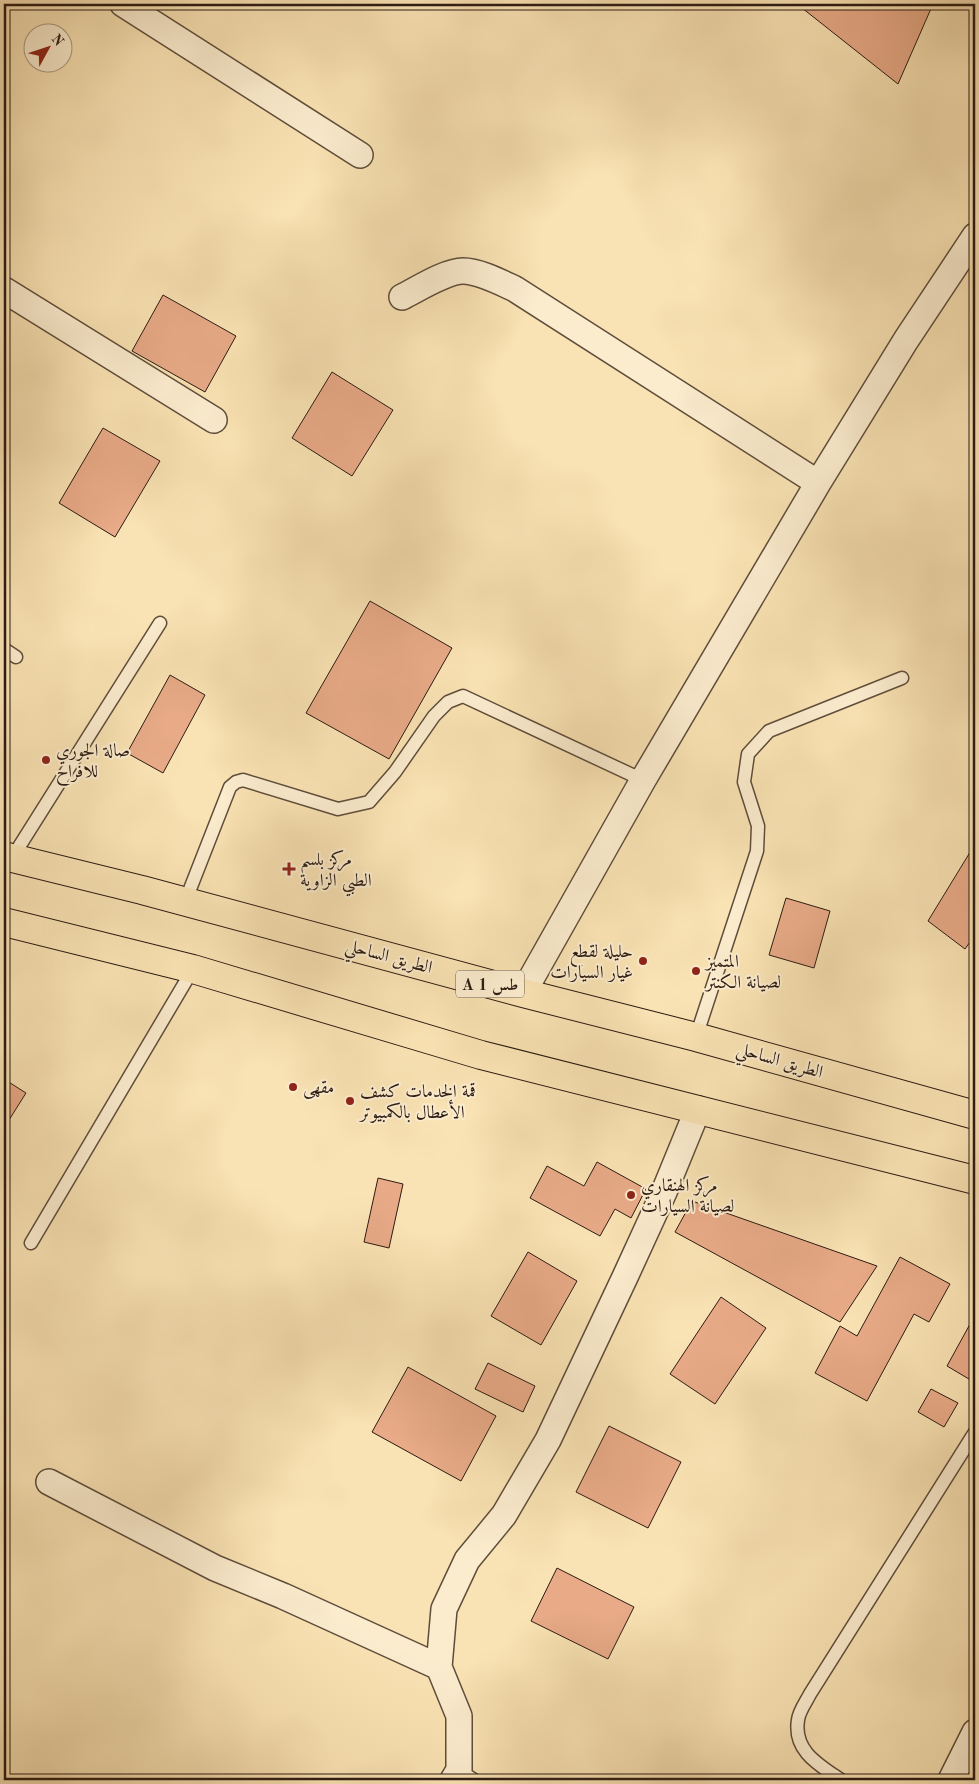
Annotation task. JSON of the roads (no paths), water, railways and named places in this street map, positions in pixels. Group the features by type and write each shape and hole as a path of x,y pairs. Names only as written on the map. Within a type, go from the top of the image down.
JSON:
{"highway":[{"name":"الطريق الساحلي","path":"8,857 696,1037 975,1115"},
{"path":"4,922 193,969 481,1055 975,1180"}],"street":[{"path":"123,4 360,155"},
{"path":"523,993 643,780 818,483 906,340 975,236"},
{"path":"402,297 440,277 463,271 486,276 515,289 818,483"},
{"path":"4,290 214,420"},
{"path":"462,1777 459,1716 440,1667 444,1609 467,1560 504,1515 548,1440 626,1277 698,1109"},
{"path":"49,1482 215,1568 283,1596 440,1667"},
{"path":"951,1780 975,1732"}],"lane":[{"path":"8,857 160,623"},
{"path":"4,649 16,657"},
{"path":"696,1037 757,851 758,826 744,782 748,754 769,731 902,678"},
{"path":"185,902 230,787 236,782 243,780 338,809 368,802 395,772 434,716 448,702 463,696 643,780"},
{"path":"32,1243 193,969"},
{"path":"841,1780 812,1760 798,1739 798,1718 810,1694 975,1432"}],"place":[{"name":"صالة الجوري للافراح","path":"46,760"},
{"name":"مركز بلسم الطبي الزاوية","path":"289,869"},
{"name":"حليلة لقطع غيار السيارات","path":"643,961"},
{"name":"المتميز لصيانة الكنتر","path":"696,971"},
{"name":"مقهى","path":"293,1087"},
{"name":"قمة الخدمات كشف الأعطال بالكمبيوتر","path":"350,1101"},
{"name":"مركز الهنقاري لصيانة السيارات","path":"631,1195"}]}
